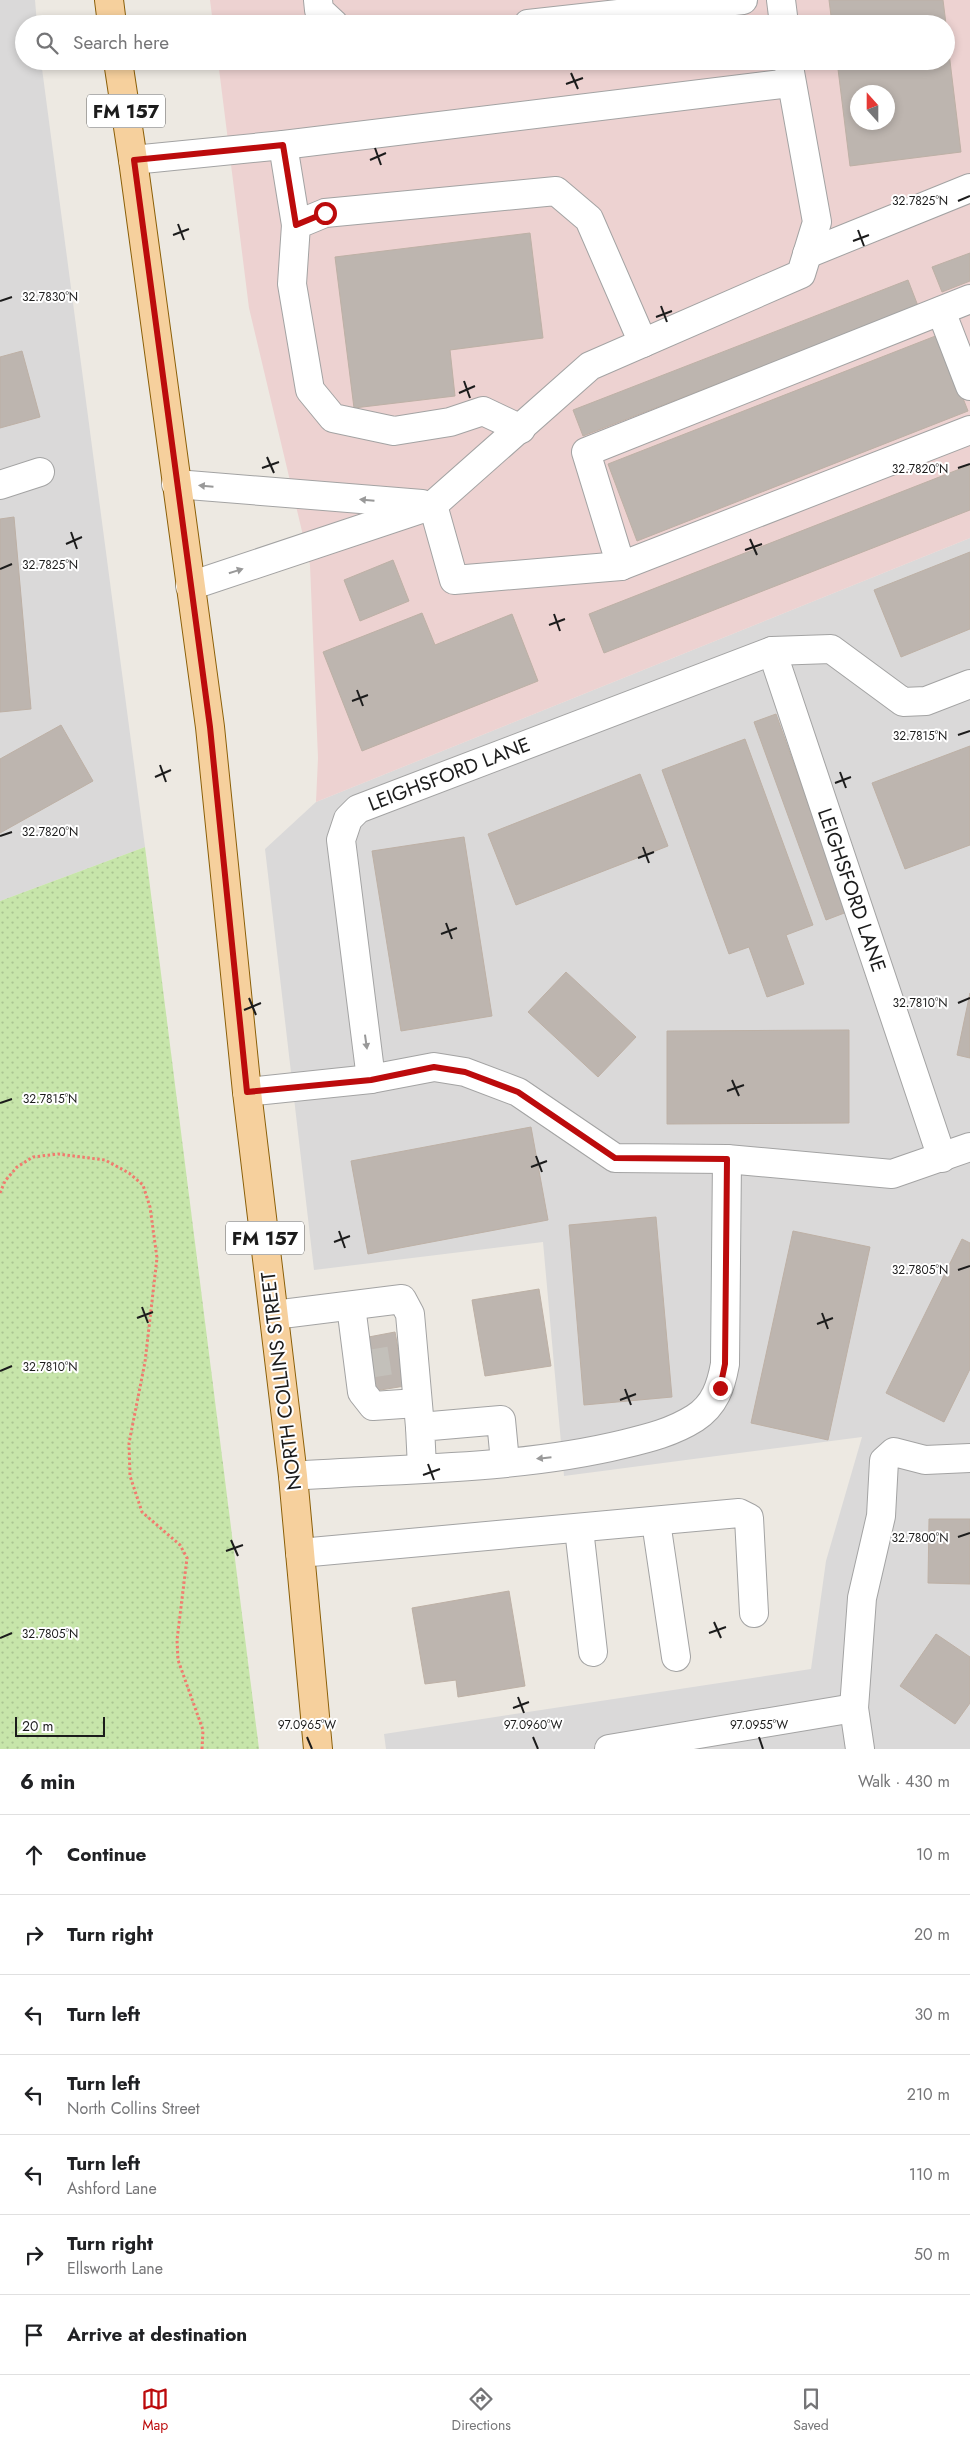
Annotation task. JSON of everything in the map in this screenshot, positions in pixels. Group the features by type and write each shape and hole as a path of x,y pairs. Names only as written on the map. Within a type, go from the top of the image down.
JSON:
{"main road":[{"path":"109,0 111,15"},
{"name":"NORTH COLLINS STREET","path":"119,70 134,160 210,727 247,1092 293,1476 318,1749"}],"lane":[{"path":"318,0 319,10 324,15"},
{"path":"609,15 743,0"},
{"path":"781,0 783,15"},
{"path":"134,160 283,145 789,72 817,222 801,274 590,366 434,505 190,586"},
{"path":"283,145 296,225 292,284 310,390 333,418 394,431 450,422 483,411 521,429"},
{"path":"807,254 970,188"},
{"path":"296,225 325,213 556,191 589,219 644,343"},
{"path":"621,566 586,452 970,299"},
{"path":"941,311 970,386"},
{"path":"434,505 454,580 621,566 970,430"},
{"path":"0,484 40,472"},
{"path":"176,484 434,505"},
{"name":"LEIGHSFORD LANE","path":"371,1080 341,840 348,819 358,810 772,650 831,649 903,702 926,701 970,684"},
{"name":"LEIGHSFORD LANE","path":"772,650 942,1158"},
{"path":"247,1092 371,1080 434,1067 465,1072 518,1092 615,1158 727,1159 892,1174 942,1158 970,1146"},
{"path":"293,1476 505,1462 584,1453 664,1434 696,1418 710,1405 720,1388 725,1364 727,1159"},
{"path":"274,1315 402,1299 410,1314 407,1358 419,1415 422,1467"},
{"path":"351,1306 360,1364 362,1392 373,1406 419,1415 501,1420 505,1462"},
{"path":"860,1749 854,1708 862,1598 881,1516 884,1461 894,1452 925,1460 970,1458"},
{"path":"300,1553 739,1513 749,1518 754,1613"},
{"path":"656,1522 676,1657"},
{"path":"579,1529 593,1652"},
{"path":"609,1749 854,1708"}],"path":[{"path":"0,1193 5,1181 17,1167 33,1157 58,1154 105,1160 130,1173 143,1185 150,1207 157,1258 145,1362 129,1443 130,1476 142,1512 180,1545 187,1558 176,1640 178,1660 203,1730 202,1749"}],"shaded area":[{"path":"0,0 35,0 36,15 15,15 15,70 42,70 145,847 0,901"},
{"path":"210,0 970,0 970,538 316,802 318,758 310,565 249,308 219,70 955,70 955,15 212,15"},
{"path":"970,538 970,1749 386,1749 384,1734 811,1669 826,1561 862,1437 564,1476 543,1242 314,1270 265,849 316,802"}],"green space":[{"path":"145,847 259,1749 0,1749 0,901"}],"building":[{"path":"829,0 943,0 945,15 831,15"},
{"path":"838,70 951,70 961,152 850,166"},
{"path":"530,233 543,338 450,350 455,396 354,408 335,257"},
{"path":"970,253 970,281 942,292 932,267"},
{"path":"908,280 918,306 583,436 573,410"},
{"path":"938,335 968,411 637,541 608,464"},
{"path":"22,351 40,417 0,428 0,357"},
{"path":"970,465 970,510 604,653 589,614"},
{"path":"14,517 31,709 0,712 0,519"},
{"path":"970,552 970,629 901,657 874,590"},
{"path":"393,560 409,601 360,621 344,580"},
{"path":"422,613 435,645 512,614 538,681 362,751 323,652"},
{"path":"776,714 847,912 826,920 754,722"},
{"path":"61,725 93,781 0,833 0,759"},
{"path":"745,739 813,925 786,935 804,984 767,997 749,947 729,954 662,770"},
{"path":"970,746 970,845 905,869 872,783"},
{"path":"640,774 668,846 516,905 488,834"},
{"path":"464,837 492,1016 401,1031 372,851"},
{"path":"566,972 636,1037 598,1077 528,1012"},
{"path":"970,993 970,1058 957,1055"},
{"path":"849,1030 849,1123 667,1124 667,1031"},
{"path":"531,1127 548,1220 368,1254 351,1161"},
{"path":"656,1217 672,1397 584,1405 569,1225"},
{"path":"793,1231 870,1247 828,1440 751,1423"},
{"path":"962,1239 970,1243 970,1369 944,1422 886,1393"},
{"path":"539,1289 551,1366 485,1376 472,1300"},
{"path":"395,1332 405,1386 368,1392 358,1339"},
{"path":"929,1519 970,1519 970,1584 928,1583"},
{"path":"509,1591 525,1686 458,1697 456,1680 425,1684 412,1608"},
{"path":"936,1634 970,1657 970,1703 955,1724 900,1686"}],"tunnel":[{"path":"362,1365 400,1359"}],"route":[{"path":"325,213 296,225 283,145 134,160 181,526 210,727 247,1092 371,1080 434,1067 465,1072 518,1092 615,1158 727,1159 725,1364 720,1388"}]}
